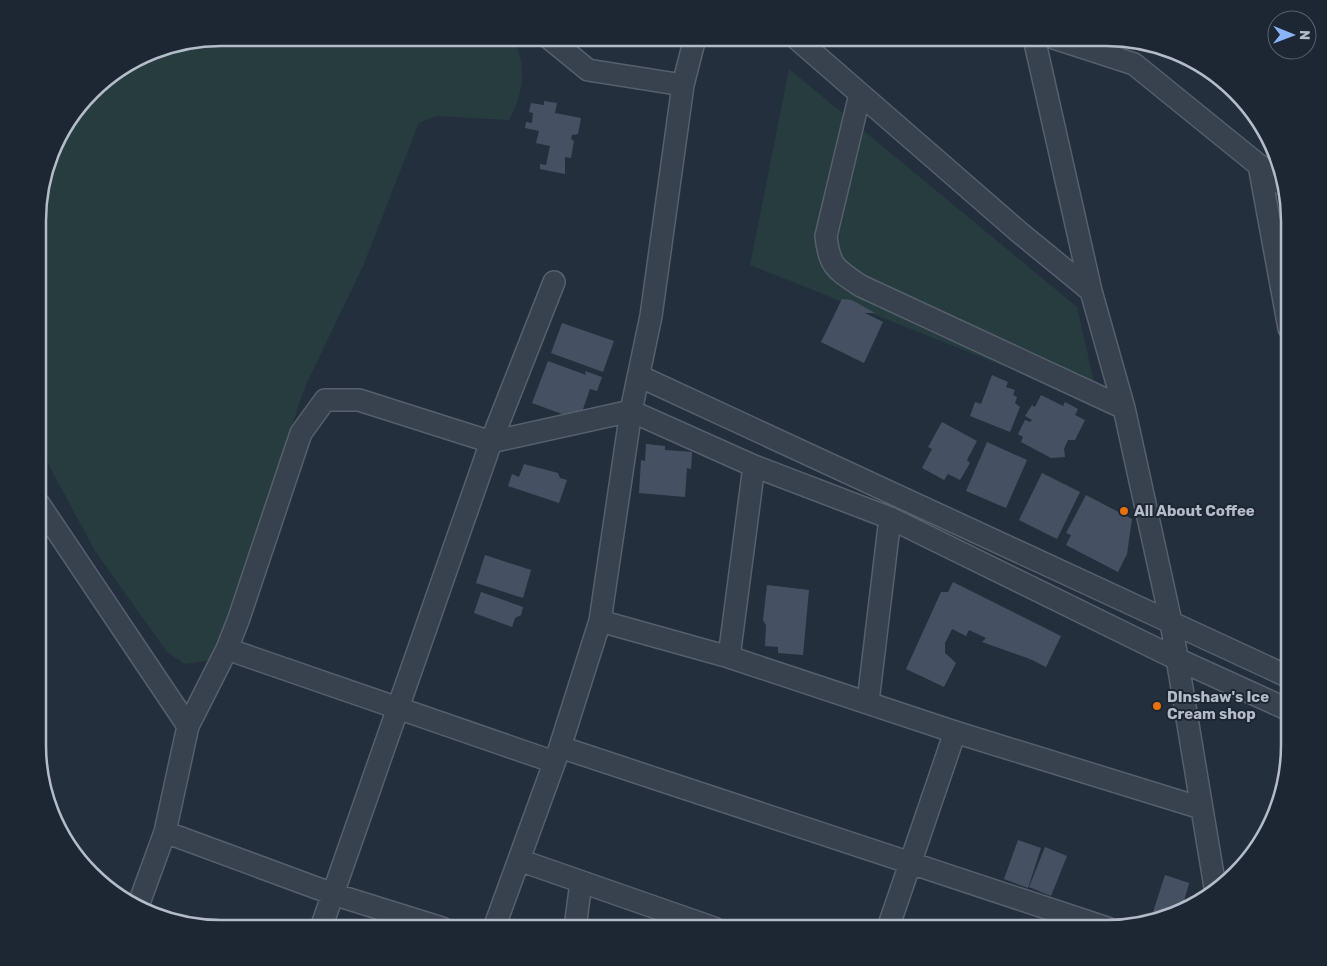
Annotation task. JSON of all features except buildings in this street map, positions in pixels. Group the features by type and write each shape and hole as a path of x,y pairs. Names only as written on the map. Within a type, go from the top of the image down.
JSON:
{"street":[{"path":"559,46 588,70 683,85"},
{"path":"497,919 557,754 600,622 632,411 651,316 683,85 693,47"},
{"path":"806,47 1090,291"},
{"path":"1036,47 1090,291 1124,408 1170,622 1214,882"},
{"path":"1082,47 1134,64 1275,179"},
{"path":"860,94 826,236 828,256 835,269 861,286 1124,408"},
{"path":"1259,165 1280,279"},
{"path":"325,919 490,442 554,282"},
{"path":"639,376 1280,673"},
{"path":"140,900 165,832 188,726 226,649 300,433 325,400 358,400 490,442 632,411 754,466 890,518 1177,659 1280,706"},
{"path":"729,657 754,466"},
{"path":"47,515 188,726"},
{"path":"868,702 890,518"},
{"path":"600,622 729,657 955,732 1201,808"},
{"path":"226,649 398,708 557,754 911,862 1083,920"},
{"path":"891,920 955,732"},
{"path":"165,832 333,894 414,919"},
{"path":"519,860 690,920"},
{"path":"576,919 581,882"}],"green space":[{"path":"221,46 517,46 522,68 521,89 509,120 436,116 419,123 363,266 305,387 212,660 185,664 167,652 95,551 46,461 46,221 48,198 52,176 60,154 76,124 90,106 106,90 134,70 176,52 198,48"},
{"path":"789,69 1077,307 1099,404 750,265"}],"place":[{"name":"All About Coffee","path":"1124,511"},
{"name":"DInshaw's Ice Cream shop","path":"1157,706"}]}
